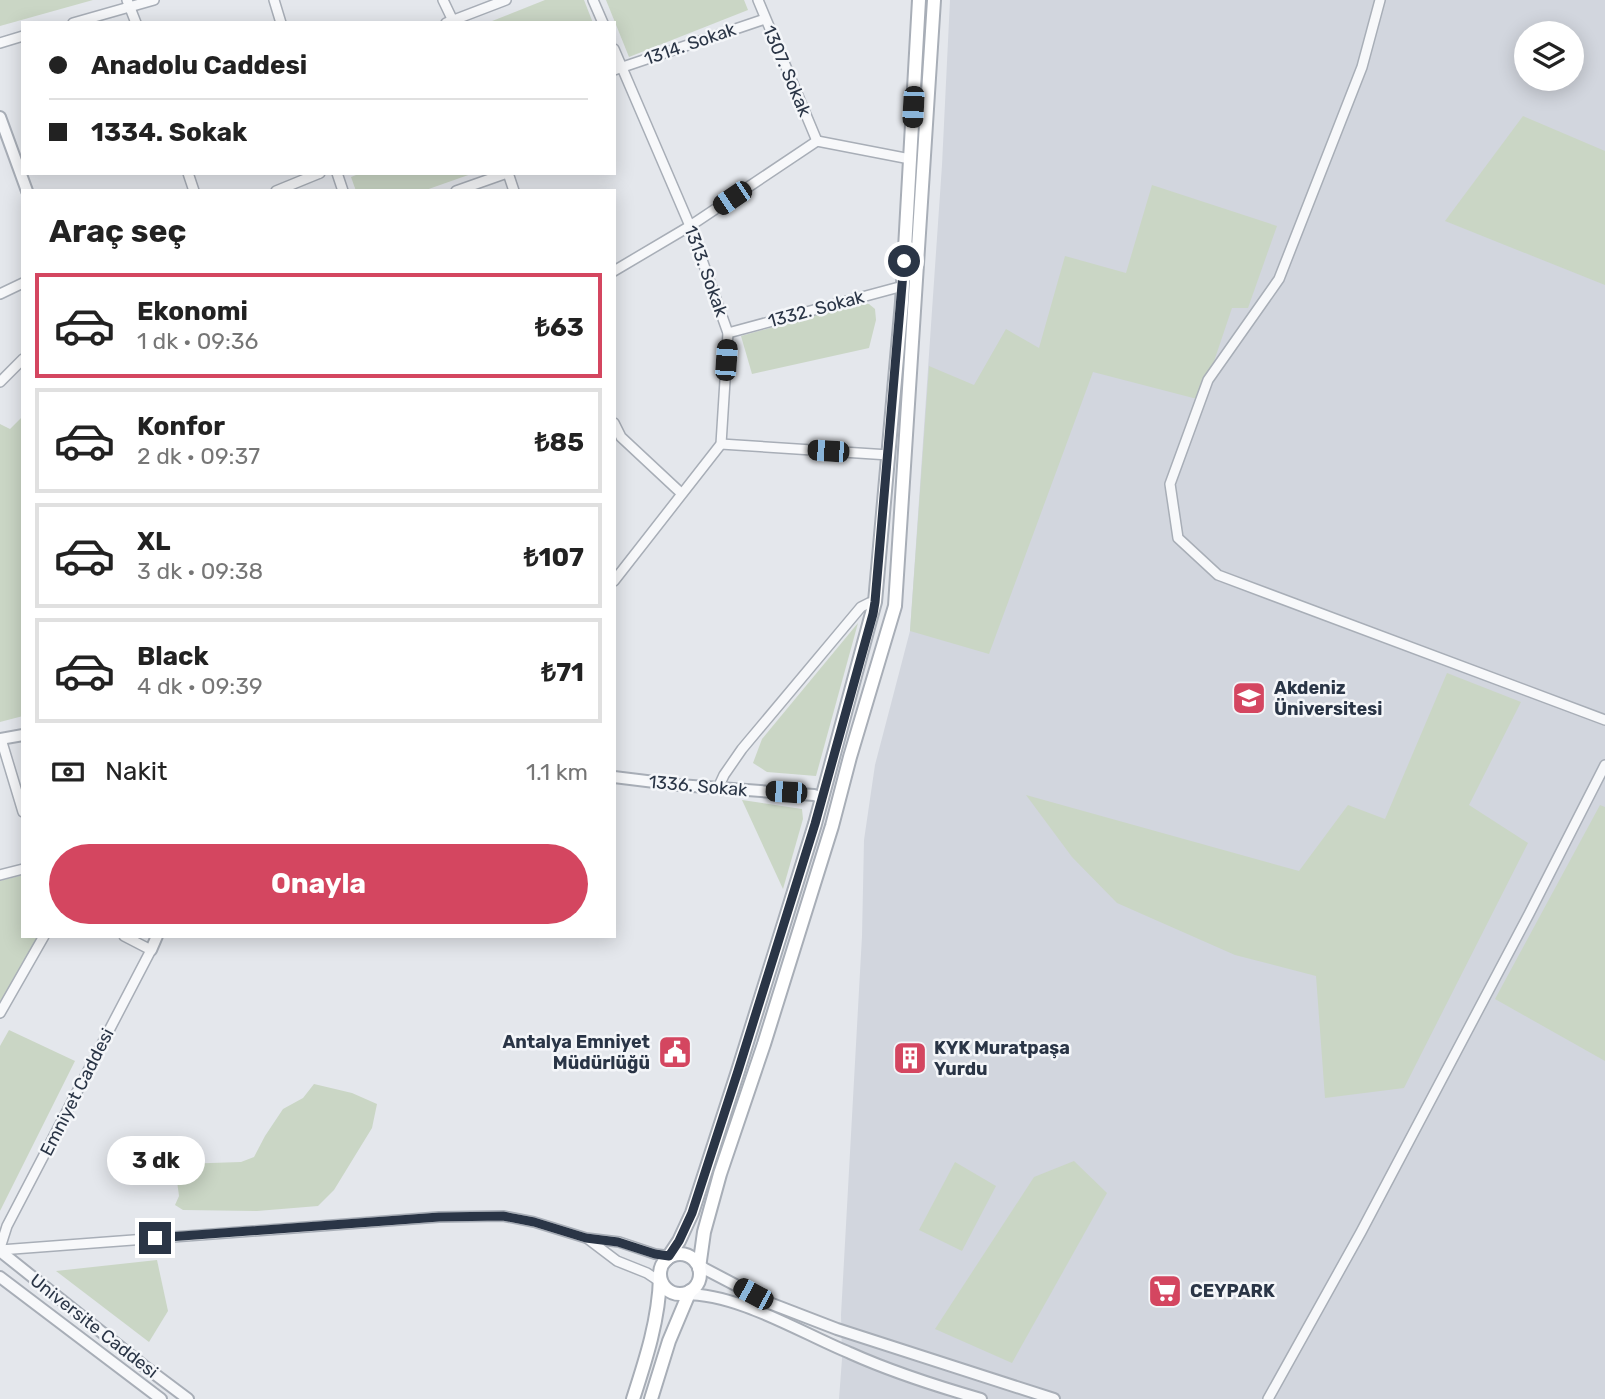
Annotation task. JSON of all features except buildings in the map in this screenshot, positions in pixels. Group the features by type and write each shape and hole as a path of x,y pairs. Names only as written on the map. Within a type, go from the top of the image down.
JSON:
{"main road":[{"path":"633,1399 660,1298 662,1264 679,1241 692,1213 823,798 875,602 903,286 919,0"},
{"path":"651,1399 669,1341 688,1293 699,1281 698,1265 704,1233 720,1174 764,1044 839,803 895,606 934,0"},
{"path":"669,1257 685,1255 698,1265"},
{"path":"661,1281 671,1292 688,1293"}],"street":[{"path":"79,21 129,3 154,0"},
{"path":"274,0 280,21"},
{"path":"443,0 451,21"},
{"path":"454,21 506,0"},
{"path":"593,0 602,21"},
{"name":"1307. Sokak","path":"758,0 817,141"},
{"path":"1380,0 1362,67 1279,279 1208,380 1170,484 1178,538 1218,575 1605,720"},
{"path":"129,3 135,21"},
{"name":"1314. Sokak","path":"618,69 765,19"},
{"path":"0,43 21,37"},
{"name":"1313. Sokak","path":"618,69 690,226 728,333 721,444"},
{"path":"0,117 21,175"},
{"path":"616,270 690,226 817,141 910,159"},
{"path":"281,189 315,175"},
{"path":"462,189 502,175"},
{"path":"0,294 21,284"},
{"name":"1332. Sokak","path":"728,333 903,286"},
{"path":"0,382 21,361"},
{"path":"616,427 621,436 681,493"},
{"path":"616,578 721,444 889,455"},
{"path":"718,788 742,749 861,607 875,602"},
{"path":"21,735 1,739 21,805"},
{"path":"1268,1399 1368,1220 1605,765"},
{"name":"1336. Sokak","path":"616,777 823,798"},
{"path":"823,798 839,803"},
{"path":"0,875 21,870"},
{"path":"0,1013 43,938"},
{"path":"128,938 151,950"},
{"name":"Emniyet Caddesi","path":"0,1250 7,1226 156,938"},
{"path":"0,1250 426,1218 503,1216 534,1222 586,1238 618,1242 669,1257"},
{"path":"586,1238 617,1261 661,1281"},
{"name":"Universite Caddesi","path":"0,1250 188,1399"},
{"path":"698,1265 772,1304 837,1329 1054,1399"},
{"name":"Universite Caddesi","path":"0,1277 161,1399"},
{"path":"688,1293 742,1304 849,1353 926,1383 981,1399"}],"shaded area":[{"name":"Akdeniz Üniversitesi","path":"950,0 1605,0 1605,1399 839,1399 841,1315 862,936 864,840 875,765 910,631 942,165"}],"green space":[{"path":"0,0 93,0 0,26"},
{"path":"545,0 584,0 592,21 492,21"},
{"path":"606,0 744,0 748,10 629,57"},
{"path":"1523,116 1605,151 1605,285 1445,221"},
{"path":"468,175 429,189 355,189 351,177"},
{"path":"1152,185 1277,226 1248,308 1232,308 1201,400 1093,372 989,654 910,631 929,366 974,385 1006,329 1039,348 1065,256 1126,273"},
{"path":"860,303 869,304 875,309 876,320 869,348 752,374 741,336"},
{"path":"21,418 21,717 0,722 0,424 10,429"},
{"path":"858,623 816,776 767,772 753,763 762,739"},
{"path":"1447,673 1521,702 1469,805 1528,843 1404,1088 1325,1098 1316,976 1235,955 1117,903 1072,857 1026,795 1299,871 1348,805 1385,819"},
{"path":"742,800 802,809 803,819 783,889"},
{"path":"1600,805 1605,807 1605,1061 1495,999"},
{"path":"21,876 21,938 37,938 0,1003 0,881"},
{"path":"9,1030 75,1061 0,1211 0,1046"},
{"path":"314,1084 352,1093 377,1104 372,1128 334,1190 318,1206 257,1211 183,1210 175,1205 179,1196 177,1181 180,1164 241,1162 254,1157 283,1109 303,1098"},
{"path":"1074,1161 1107,1193 1012,1363 935,1329 1034,1177"},
{"path":"955,1162 996,1186 962,1251 919,1230"},
{"path":"157,1260 168,1311 149,1342 56,1271"}],"place":[{"name":"Akdeniz Üniversitesi","path":"1249,698"},
{"name":"Antalya Emniyet Müdürlüğü","path":"675,1052"},
{"name":"KYK Muratpaşa Yurdu","path":"910,1058"},
{"name":"CEYPARK","path":"1165,1291"}],"route":[{"path":"155,1238 439,1217 503,1216 669,1256 692,1213 738,1071 823,798 873,614 887,480 904,261"}]}
